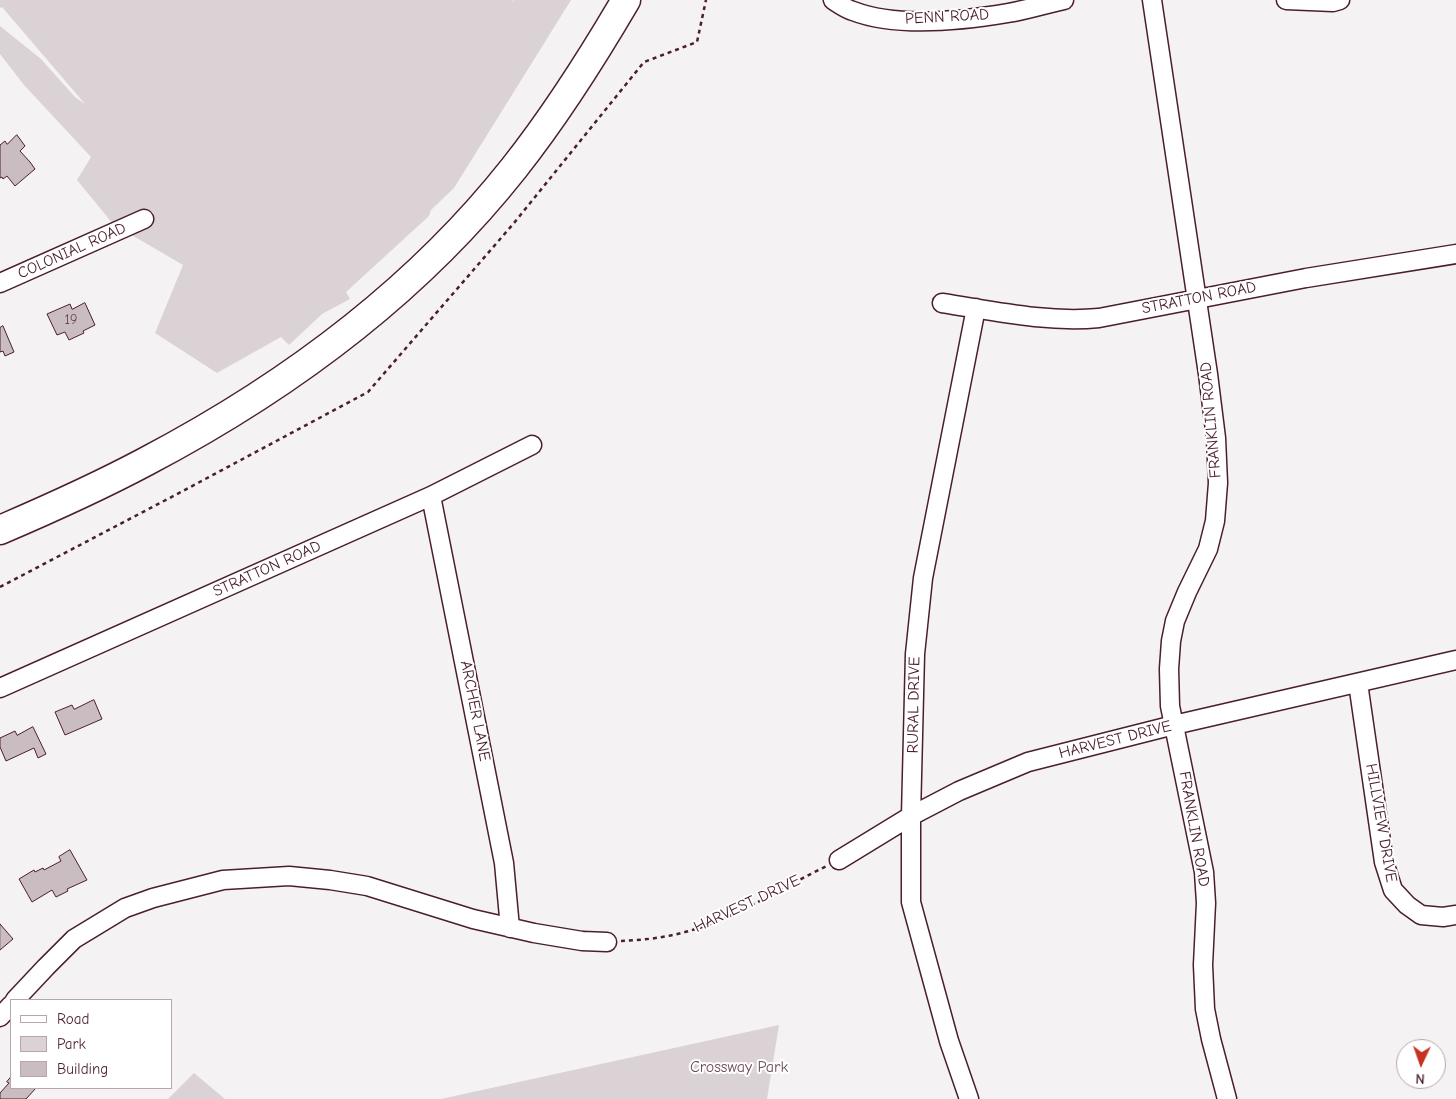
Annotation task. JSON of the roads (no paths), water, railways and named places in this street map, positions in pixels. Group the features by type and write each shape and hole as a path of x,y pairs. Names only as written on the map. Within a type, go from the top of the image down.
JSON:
{"highway":[{"path":"0,511 101,464 187,418 231,392 275,362 356,302 433,232 501,156 534,114 563,72 606,0"},
{"path":"0,530 98,486 194,435 281,380 364,319 442,247 512,170 545,128 573,87 626,0"}],"street":[{"name":"PENN ROAD","path":"833,0 852,11 873,17 905,21 950,20 1009,13 1064,0"},
{"name":"FRANKLIN ROAD","path":"1152,0 1215,429 1218,482 1215,521 1208,549 1175,620 1171,641 1170,706 1204,872 1206,903 1203,966 1205,1009 1211,1039 1228,1099"},
{"path":"1286,0 1333,2 1340,0"},
{"name":"COLONIAL ROAD","path":"2,278 144,219"},
{"name":"STRATTON ROAD","path":"942,303 1038,317 1074,320 1099,318 1306,278 1456,254"},
{"name":"RURAL DRIVE","path":"969,1099 949,1041 911,902 911,816 915,654 923,578 976,308"},
{"name":"STRATTON ROAD","path":"0,688 431,496 532,445"},
{"name":"ARCHER LANE","path":"431,496 504,863 510,928"},
{"name":"HARVEST DRIVE","path":"840,860 911,816 959,791 1028,762 1174,725 1456,660"},
{"name":"HILLVIEW DRIVE","path":"1358,683 1384,862 1393,890 1406,905 1421,915 1442,917 1456,915"},
{"path":"16,999 74,939 125,908 153,898 223,880 289,876 368,886 474,919 510,928 582,941 607,942"},
{"path":"0,1017 10,1006"}],"park label":[{"name":"Crossway Park","path":"739,1067"}]}
